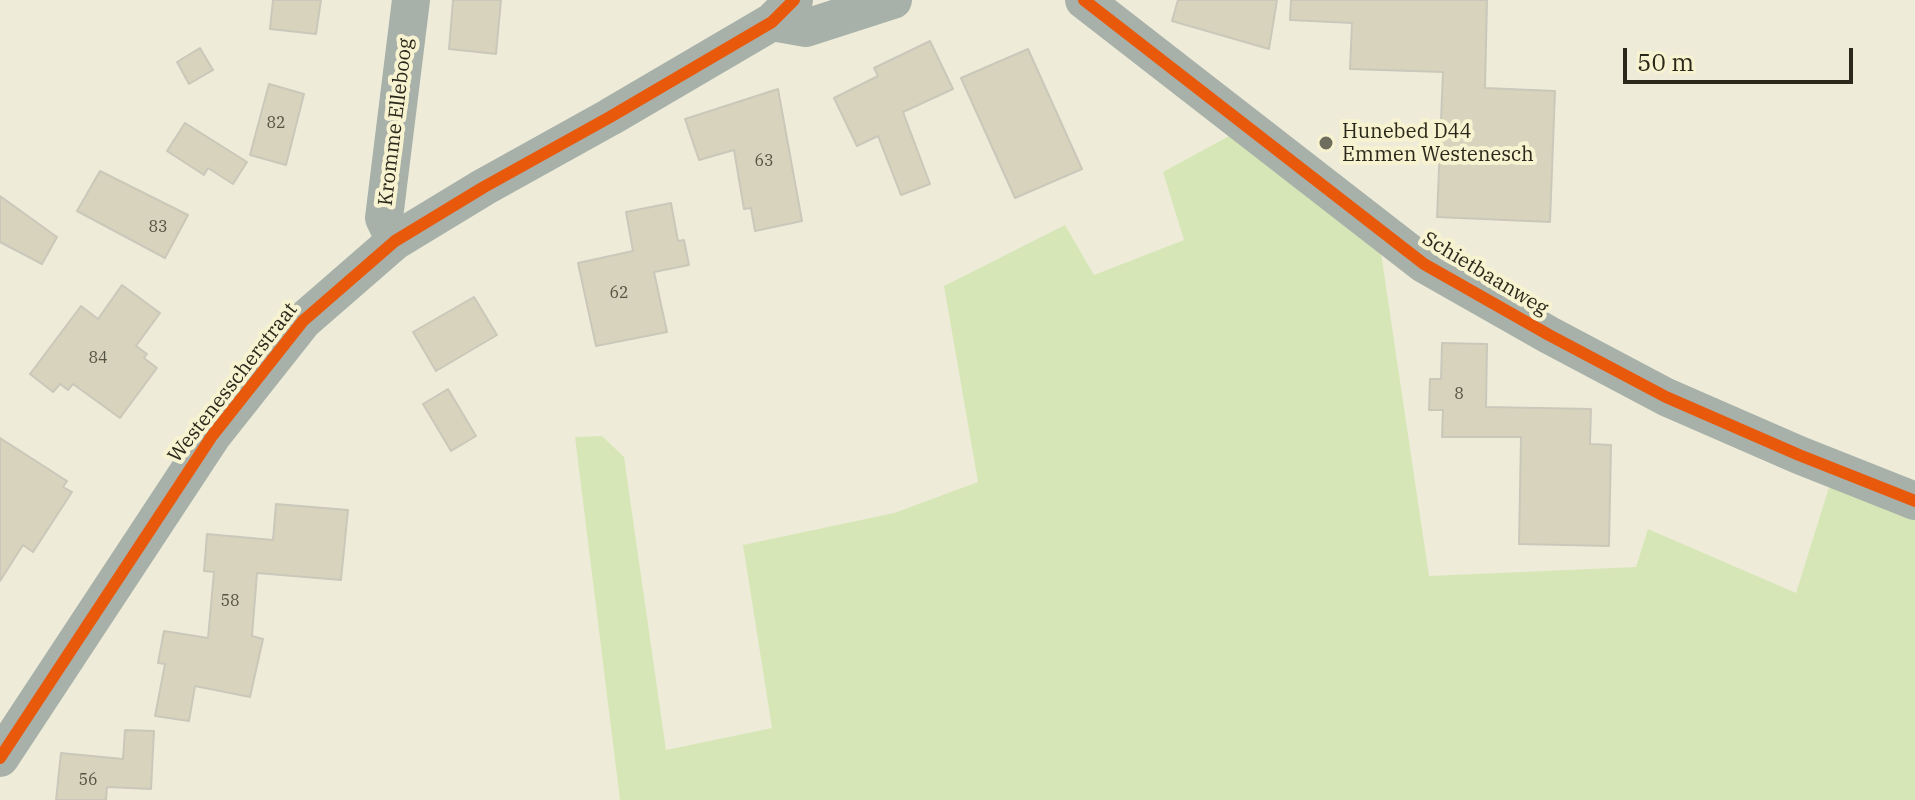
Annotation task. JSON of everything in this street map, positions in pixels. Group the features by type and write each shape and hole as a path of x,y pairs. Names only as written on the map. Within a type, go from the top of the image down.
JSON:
{"street":[{"name":"Kromme Elleboog","path":"395,241 384,218 411,0"},
{"path":"783,11 806,28 893,0"},
{"name":"Schietbaanweg","path":"1084,0 1424,264 1666,397 1915,501"},
{"name":"Westenesscherstraat","path":"0,758 212,436 303,321 395,241 610,117 783,11"}],"green space":[{"path":"1231,135 1381,253 1429,576 1636,567 1648,529 1796,593 1831,481 1915,511 1915,800 620,800 575,437 602,436 624,457 666,750 772,728 743,545 894,513 978,482 944,286 1065,225 1094,275 1184,240 1163,172"}],"building":[{"path":"273,0 321,0 316,34 270,29"},
{"path":"453,0 501,0 496,54 449,49"},
{"path":"1178,0 1277,0 1269,49 1172,21"},
{"path":"1291,0 1487,0 1485,88 1555,91 1550,222 1437,217 1443,72 1350,69 1352,23 1290,20"},
{"path":"930,41 953,89 903,112 930,184 901,195 878,136 857,146 834,98 878,76 874,68"},
{"path":"200,48 213,70 189,84 177,62"},
{"path":"1028,49 1082,169 1015,198 961,78"},
{"path":"269,84 304,94 286,165 250,155"},
{"path":"778,89 802,221 755,231 751,208 744,209 734,150 699,160 685,119"},
{"path":"185,123 247,162 233,184 208,168 204,175 167,151"},
{"path":"100,171 188,215 165,258 77,211"},
{"path":"0,196 57,237 42,264 0,242"},
{"path":"671,203 678,241 684,240 689,265 654,272 667,332 596,346 578,263 633,251 626,212"},
{"path":"122,285 160,313 136,346 147,354 144,358 157,368 120,418 73,384 68,390 60,384 53,392 30,374 81,306 98,319"},
{"path":"474,297 497,335 436,371 413,332"},
{"path":"1442,343 1487,344 1486,407 1591,409 1590,444 1611,445 1609,546 1519,544 1521,437 1442,437 1443,410 1429,410 1430,379 1441,379"},
{"path":"448,389 476,436 451,451 423,404"},
{"path":"0,438 67,481 63,487 72,492 33,552 23,545 0,581"},
{"path":"276,504 348,510 341,580 257,573 252,636 263,639 250,697 195,686 189,721 155,716 165,664 158,663 164,631 208,638 214,572 204,571 207,534 273,540"},
{"path":"125,730 154,731 151,789 107,787 106,800 56,800 61,753 123,759"}],"cycle path":[{"path":"0,758 212,436 303,321 395,241 772,22 794,0"},
{"path":"1084,0 1424,264 1666,397 1915,501"}],"place":[{"name":"Hunebed D44 Emmen Westenesch","path":"1326,143"}]}
